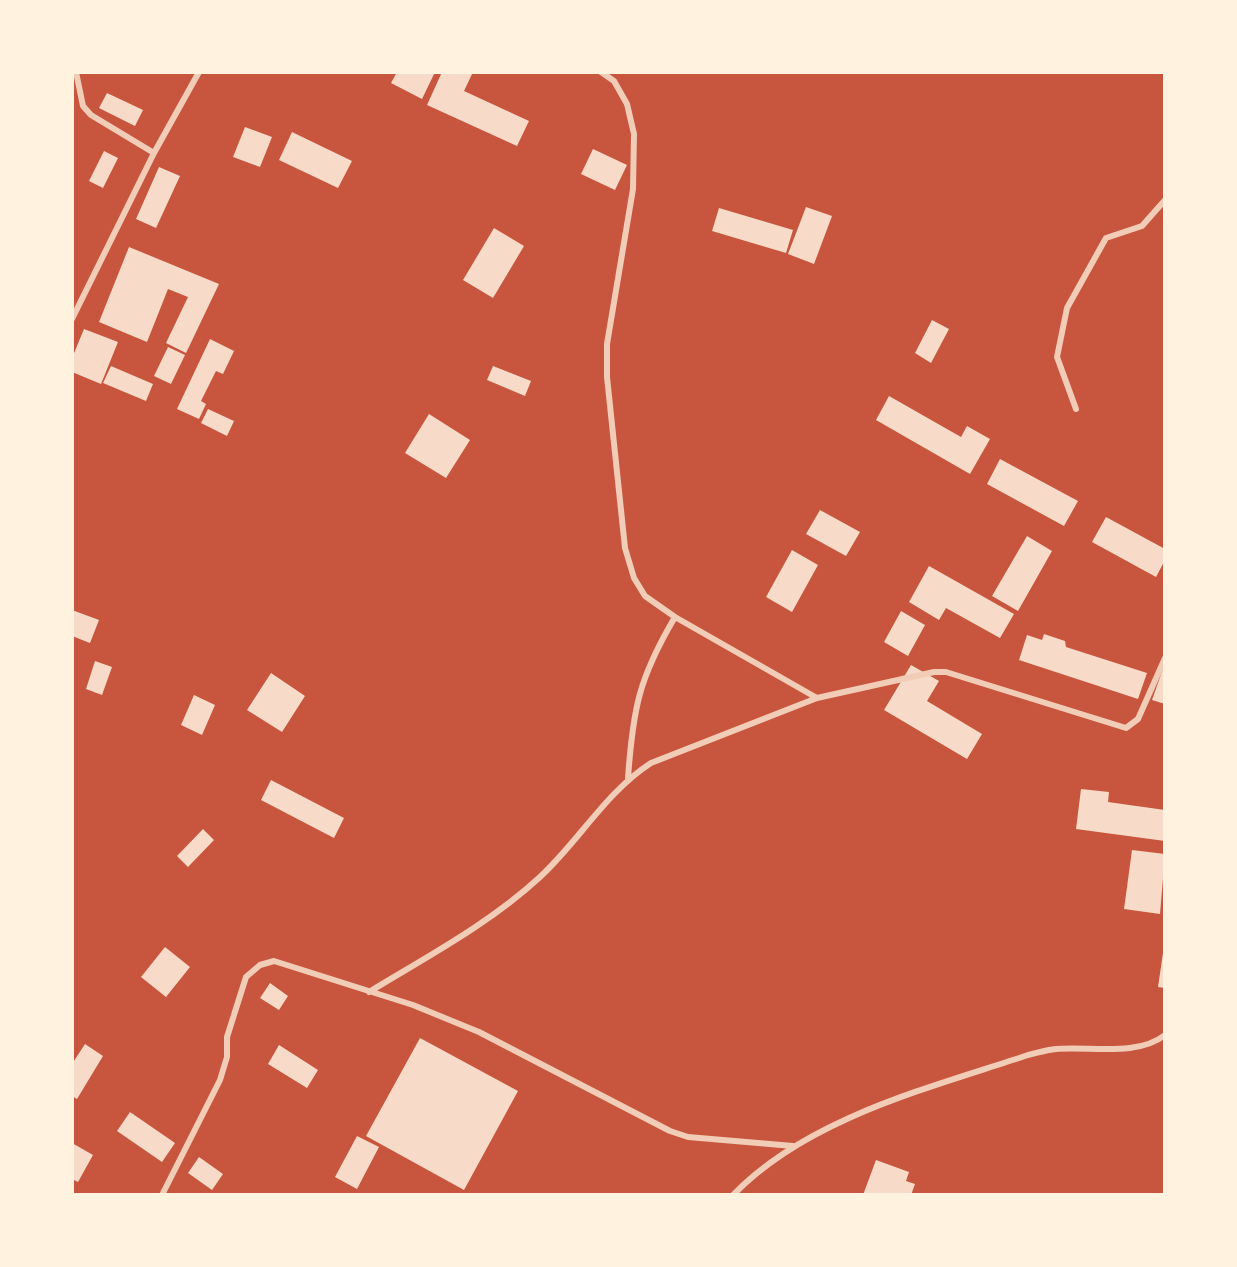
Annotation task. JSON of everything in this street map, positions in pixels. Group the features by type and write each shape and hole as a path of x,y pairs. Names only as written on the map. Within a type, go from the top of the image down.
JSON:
{"street":[{"path":"76,72 83,106 154,153"},
{"path":"72,318 154,153 199,72"},
{"path":"602,72 614,81 627,104 634,134 633,189 607,344 607,377 625,548 634,578 645,596 675,617 817,698"},
{"path":"1076,409 1057,357 1067,308 1106,238 1142,226 1165,200"},
{"path":"628,778 633,717 641,683 654,652 675,617"},
{"path":"369,992 492,918 541,876 628,778 651,763 817,698 921,674 946,672 1126,728 1138,718 1165,658"},
{"path":"162,1195 220,1080 227,1058 227,1037 246,977 260,965 274,961 413,1005 479,1032 670,1131 688,1137 793,1146"},
{"path":"733,1195 746,1182 793,1146 843,1119 1028,1055 1054,1049 1135,1047 1155,1043 1165,1035"}],"building":[{"path":"397,72 435,72 422,99 391,83"},
{"path":"442,72 473,72 464,91 529,121 517,146 427,105"},
{"path":"107,93 143,110 135,126 99,108"},
{"path":"245,127 272,137 260,167 233,157"},
{"path":"292,132 352,161 338,188 279,160"},
{"path":"593,149 627,165 615,190 581,174"},
{"path":"104,151 118,158 103,188 89,181"},
{"path":"159,167 180,176 156,228 136,219"},
{"path":"806,207 832,216 814,264 788,254"},
{"path":"719,208 793,230 786,253 712,231"},
{"path":"494,228 524,246 493,298 463,280"},
{"path":"129,247 219,284 186,353 166,343 188,297 168,289 147,342 99,322"},
{"path":"932,320 949,329 931,363 915,353"},
{"path":"84,329 118,342 101,384 72,372 72,358"},
{"path":"210,339 234,351 223,374 216,371 201,401 206,404 199,419 177,409"},
{"path":"168,347 185,355 171,384 154,376"},
{"path":"111,366 153,384 146,401 103,383"},
{"path":"493,366 531,381 525,396 487,380"},
{"path":"889,396 961,437 967,426 990,439 970,474 876,420"},
{"path":"208,409 234,421 227,436 201,423"},
{"path":"429,414 470,440 446,478 405,453"},
{"path":"1000,459 1078,501 1064,526 987,484"},
{"path":"820,510 860,532 846,556 806,534"},
{"path":"1106,517 1165,549 1165,560 1156,577 1092,542"},
{"path":"1027,536 1052,551 1018,611 992,596"},
{"path":"792,550 818,565 792,612 766,597"},
{"path":"929,566 1014,614 1000,638 946,608 939,620 909,602"},
{"path":"72,610 99,620 90,643 72,636"},
{"path":"901,611 925,625 908,656 884,642"},
{"path":"1044,634 1065,641 1066,647 1147,673 1138,699 1019,660 1027,635 1042,640"},
{"path":"95,661 112,667 102,695 86,689"},
{"path":"1165,663 1165,704 1152,700"},
{"path":"911,665 939,681 927,701 982,734 967,759 884,710"},
{"path":"271,673 305,696 282,732 247,710"},
{"path":"194,695 215,705 202,735 181,725"},
{"path":"271,780 344,818 334,838 261,800"},
{"path":"1081,789 1109,792 1108,802 1165,810 1165,841 1076,829"},
{"path":"203,829 214,840 188,867 177,856"},
{"path":"1132,850 1165,854 1160,914 1124,909"},
{"path":"1165,946 1165,988 1158,987"},
{"path":"165,947 190,967 166,997 141,977"},
{"path":"270,983 288,996 279,1010 260,998"},
{"path":"420,1038 518,1091 464,1190 366,1136"},
{"path":"85,1044 103,1056 77,1099 72,1096 72,1064"},
{"path":"279,1045 318,1070 307,1088 268,1064"},
{"path":"130,1112 175,1143 162,1162 117,1131"},
{"path":"357,1136 379,1147 357,1189 335,1177"},
{"path":"72,1143 93,1155 78,1182 72,1179"},
{"path":"199,1157 223,1174 212,1190 188,1173"},
{"path":"876,1160 909,1172 906,1181 915,1184 911,1195 863,1195"}]}
